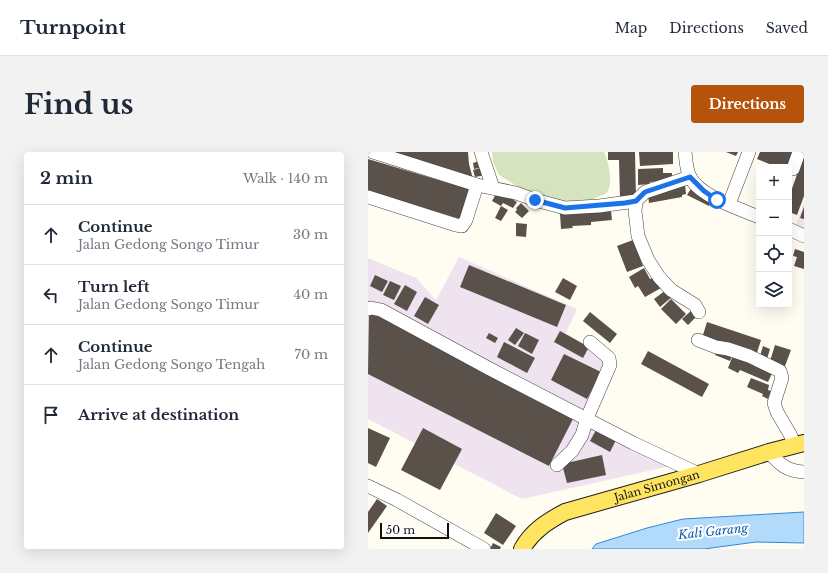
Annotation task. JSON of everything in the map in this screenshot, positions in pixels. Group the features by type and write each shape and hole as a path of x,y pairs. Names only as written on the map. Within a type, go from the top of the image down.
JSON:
{"main road":[{"name":"Jalan Simongan","path":"522,549 534,533 549,520 565,512 799,444"}],"street":[{"path":"373,152 477,185 516,193 565,208 598,206 636,201 645,192 690,177"},
{"path":"481,152 493,188"},
{"path":"685,152 690,177 704,191 717,200 756,216"},
{"path":"729,204 749,152"},
{"path":"793,169 799,152"},
{"path":"368,197 462,226 466,220 477,185"},
{"path":"636,201 635,211 638,236 648,260 659,277 671,290 695,305 699,312"},
{"path":"792,230 804,236"},
{"path":"368,309 371,308 381,310 490,369 633,443 699,474"},
{"path":"698,340 716,347 728,349 749,356 780,371 782,378 774,403 777,412 791,436 799,444"},
{"path":"557,465 572,451 582,435 587,418 611,363 609,358 590,342"},
{"path":"768,452 783,467 794,471 804,472"},
{"path":"368,486 484,549"}],"shaded area":[{"path":"804,203 804,230 795,227"},
{"path":"459,257 577,309 566,333 609,362 583,414 684,463 522,499 368,419 368,258 416,278 436,300"}],"green space":[{"path":"492,152 604,152 609,167 610,186 605,194 581,204 549,199 520,188 499,175 493,162"}],"water":[{"name":"Kali Garang","path":"804,512 804,543 756,542 704,549 592,549 596,544 647,528 683,519"}],"building":[{"path":"385,152 468,152 469,164 473,179"},
{"path":"608,152 635,152 636,199 620,199 619,160 608,160"},
{"path":"639,152 673,152 673,164 640,166"},
{"path":"726,152 738,152 736,156"},
{"path":"760,152 796,152 791,164 770,164 757,159"},
{"path":"804,155 804,196 797,215 792,213 792,189"},
{"path":"368,159 472,190 463,220 368,191"},
{"path":"479,161 484,167 474,169 473,163"},
{"path":"484,167 486,175 475,177 473,170"},
{"path":"663,168 663,173 672,173 672,180 650,182 650,184 638,185 638,169"},
{"path":"685,185 686,194 682,195 682,197 649,203 648,196"},
{"path":"692,187 712,202 709,206 687,195"},
{"path":"498,190 517,202 513,208 503,203 501,206 492,201"},
{"path":"521,203 529,211 522,218 515,212 517,210 516,208"},
{"path":"501,206 508,210 501,221 495,218"},
{"path":"804,207 804,219 800,218"},
{"path":"611,211 612,220 591,222 591,225 572,226 573,228 561,229 560,214"},
{"path":"516,223 527,224 526,237 516,236"},
{"path":"633,240 643,266 627,272 617,246"},
{"path":"795,249 804,252 804,269 794,266 797,257 793,256"},
{"path":"469,265 566,305 557,327 460,287"},
{"path":"644,268 650,279 655,277 661,288 645,297 638,286 635,288 629,277"},
{"path":"375,275 388,281 382,292 370,286"},
{"path":"563,278 577,286 570,300 555,292"},
{"path":"390,281 401,286 394,300 383,295"},
{"path":"405,285 417,292 407,311 394,304"},
{"path":"666,290 672,297 660,307 654,299"},
{"path":"425,297 439,305 428,324 414,316"},
{"path":"671,299 686,314 676,324 661,309"},
{"path":"692,310 697,316 688,325 682,319"},
{"path":"369,311 575,415 549,466 368,374"},
{"path":"590,312 617,334 610,343 583,321"},
{"path":"707,322 761,340 756,356 702,338"},
{"path":"516,328 524,333 515,345 508,340"},
{"path":"560,331 589,347 583,358 554,342"},
{"path":"489,333 498,338 495,343 486,338"},
{"path":"525,333 539,340 532,354 518,346"},
{"path":"504,342 535,358 527,373 497,357"},
{"path":"775,345 791,350 785,366 770,361"},
{"path":"763,346 770,349 767,359 760,356"},
{"path":"718,348 734,352 730,361 715,355"},
{"path":"648,351 709,384 702,397 641,364"},
{"path":"734,353 774,369 768,382 740,370 738,373 728,368"},
{"path":"564,354 601,372 587,399 551,380"},
{"path":"751,378 769,385 768,390 771,391 768,399 762,396 763,394 747,387"},
{"path":"368,428 390,438 376,467 368,463"},
{"path":"423,428 462,449 440,490 401,470"},
{"path":"596,430 616,440 610,452 590,441"},
{"path":"602,455 606,475 567,483 562,464"},
{"path":"377,499 387,506 368,533 368,512"},
{"path":"496,513 516,526 503,545 484,533"},
{"path":"493,543 501,547 500,549 490,549"}],"route":[{"path":"535,200 565,208 625,203 636,201 645,192 690,177 694,183 717,200"}]}
